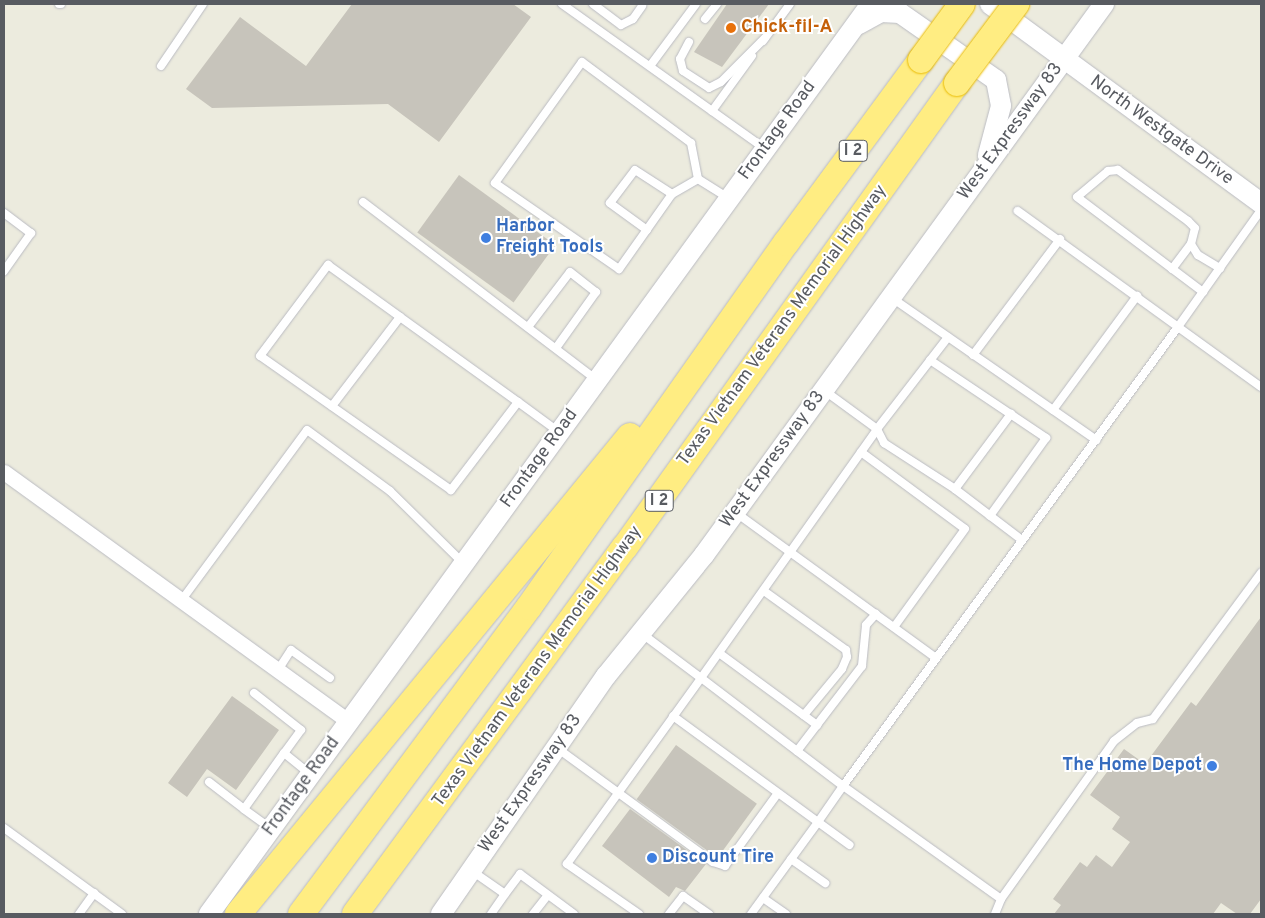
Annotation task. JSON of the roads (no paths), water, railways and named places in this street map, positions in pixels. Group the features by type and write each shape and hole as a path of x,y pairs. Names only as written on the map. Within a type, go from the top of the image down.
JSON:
{"highway":[{"name":"I 2","path":"301,914 529,607 786,242 962,4"},
{"name":"Texas Vietnam Veterans Memorial Highway","path":"355,914 475,754 957,83 1016,4"},
{"path":"238,914 506,590 786,242"},
{"path":"373,914 475,754"}],"main road":[{"name":"Frontage Road","path":"209,914 870,4"},
{"name":"North Westgate Drive","path":"990,4 1064,61 1261,203"},
{"name":"West Expressway 83","path":"441,914 606,676 735,512 1104,4"},
{"path":"850,32 863,21 881,12 900,13 986,70 996,80 1001,106 985,166"}],"street":[{"path":"4,472 349,722"}],"lane":[{"path":"161,66 203,4"},
{"path":"562,4 765,149"},
{"path":"593,4 621,25 633,19 642,6"},
{"path":"650,66 696,4"},
{"path":"705,20 716,4"},
{"path":"712,111 790,4"},
{"path":"689,42 680,59 683,71 709,88 721,82 765,38"},
{"path":"698,179 672,194 619,269 495,183 582,62 691,143 698,179 729,198"},
{"path":"647,230 610,203 635,170 672,194"},
{"path":"1172,269 1191,244 1195,228 1188,221 1118,170 1108,171 1076,197 1172,269 1203,292"},
{"path":"363,202 598,380"},
{"path":"752,914 1261,210"},
{"path":"1018,211 1060,239 1261,387"},
{"path":"4,213 31,233 4,271"},
{"path":"973,355 1060,239"},
{"path":"1191,244 1198,254 1220,268"},
{"path":"518,402 451,490 260,356 328,265 518,402 559,432"},
{"path":"528,327 570,272 590,287 596,292 556,348"},
{"path":"1053,410 1137,296"},
{"path":"890,297 1096,440"},
{"path":"332,406 400,317"},
{"path":"639,914 567,864 617,791 792,554 877,429 948,337"},
{"path":"930,360 1046,438 990,516"},
{"path":"823,390 877,429 884,443 955,489 1022,540"},
{"path":"955,489 1011,414"},
{"path":"182,601 307,430 390,491 464,564"},
{"path":"861,452 965,529 894,627"},
{"path":"735,512 936,658"},
{"path":"995,914 1001,899 1114,742 1137,723 1153,719 1261,573"},
{"path":"764,591 846,650 847,657 842,669 804,715"},
{"path":"798,751 862,666 866,625 876,614"},
{"path":"641,633 843,786 1001,899"},
{"path":"278,670 291,650 330,678"},
{"path":"719,653 817,725"},
{"path":"244,809 301,730 254,692"},
{"path":"673,716 850,845"},
{"path":"557,748 713,862 724,866 778,793"},
{"path":"284,753 311,774"},
{"path":"209,782 271,828"},
{"path":"4,828 122,914"},
{"path":"791,859 825,883"},
{"path":"472,871 505,894"},
{"path":"490,914 520,874 574,914"},
{"path":"79,914 94,893"},
{"path":"533,914 548,895"},
{"path":"669,914 683,896 709,914"},
{"path":"763,898 786,914"}],"place":[{"name":"Chick-fil-A","path":"731,28"},
{"name":"Harbor Freight Tools","path":"486,238"},
{"name":"The Home Depot","path":"1212,766"},
{"name":"Discount Tire","path":"652,858"}]}
